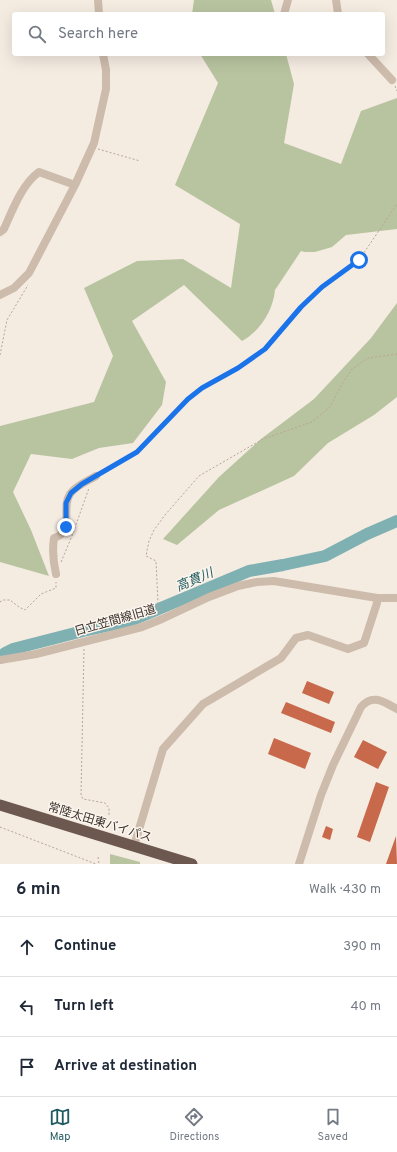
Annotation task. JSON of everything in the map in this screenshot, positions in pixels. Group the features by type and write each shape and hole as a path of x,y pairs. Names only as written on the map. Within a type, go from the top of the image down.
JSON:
{"highway":[{"name":"常陸太田東バイパス","path":"0,805 192,864"}],"street":[{"path":"98,0 99,12"},
{"path":"285,12 288,0"},
{"path":"336,0 338,12"},
{"path":"0,295 14,288 29,272 75,185 92,147 106,88 106,70 103,56"},
{"path":"370,56 392,80"},
{"path":"0,232 4,230 20,195 39,172 75,185"},
{"path":"56,574 52,550 54,538 62,533 66,527 66,503 71,493 82,484 96,476"},
{"name":"日立笠間線旧道","path":"0,660 36,654 142,627 238,586 257,582 274,581 377,598 397,598"},
{"path":"134,846 163,749 203,704 281,658 296,638 308,635 348,648 364,644 377,603 377,598"},
{"path":"299,864 321,795 333,765 361,707 365,702 376,699 397,708"}],"path":[{"path":"92,147 140,161"},
{"path":"96,476 137,452 188,399 202,388 238,368 265,349 301,307 322,287 359,260 397,204"},
{"path":"0,354 7,320 27,287 29,272"},
{"path":"160,612 158,604 156,561 146,556 149,541 154,530 165,515 199,476 263,439 312,422 330,407 352,369 368,358 397,354"},
{"path":"0,602 3,600 10,600 25,610 41,594 56,588 56,574 89,489"},
{"path":"84,642 81,795 83,799 105,803 109,808 109,816"},
{"path":"0,827 96,864"},
{"path":"98,857 99,864"}],"green space":[{"path":"194,0 271,0 274,12 192,12"},
{"path":"201,56 287,56 294,84 284,143 341,164 361,111 397,98 397,229 346,235 332,247 315,252 301,251 275,290 272,305 264,320 249,337 242,341 184,285 132,321 166,382 162,405 133,443 99,448 72,459 31,454 13,492 31,530 49,576 0,562 0,426 94,402 113,356 84,288 137,261 183,259 231,288 240,224 175,185 218,83"},
{"path":"397,303 397,397 374,415 328,443 294,476 219,510 177,545 163,539 219,477 261,439 314,399 371,338"},
{"path":"110,854 140,862 140,864 110,864"}],"building":[{"path":"307,681 334,692 329,704 302,693"},
{"path":"286,702 335,722 331,733 281,713"},
{"path":"274,738 311,753 305,769 268,754"},
{"path":"363,740 387,752 378,769 354,757"},
{"path":"376,782 389,787 370,842 357,837"},
{"path":"326,826 333,829 330,840 322,837"},
{"path":"396,836 397,864 386,864"}],"waterway":[{"name":"高貫川","path":"0,658 5,653 13,649 83,631 130,621 249,571 325,556 367,534 397,521"}],"route":[{"path":"66,527 66,503 71,493 82,484 137,452 188,399 202,388 238,368 265,349 301,307 322,287 359,260"}]}
